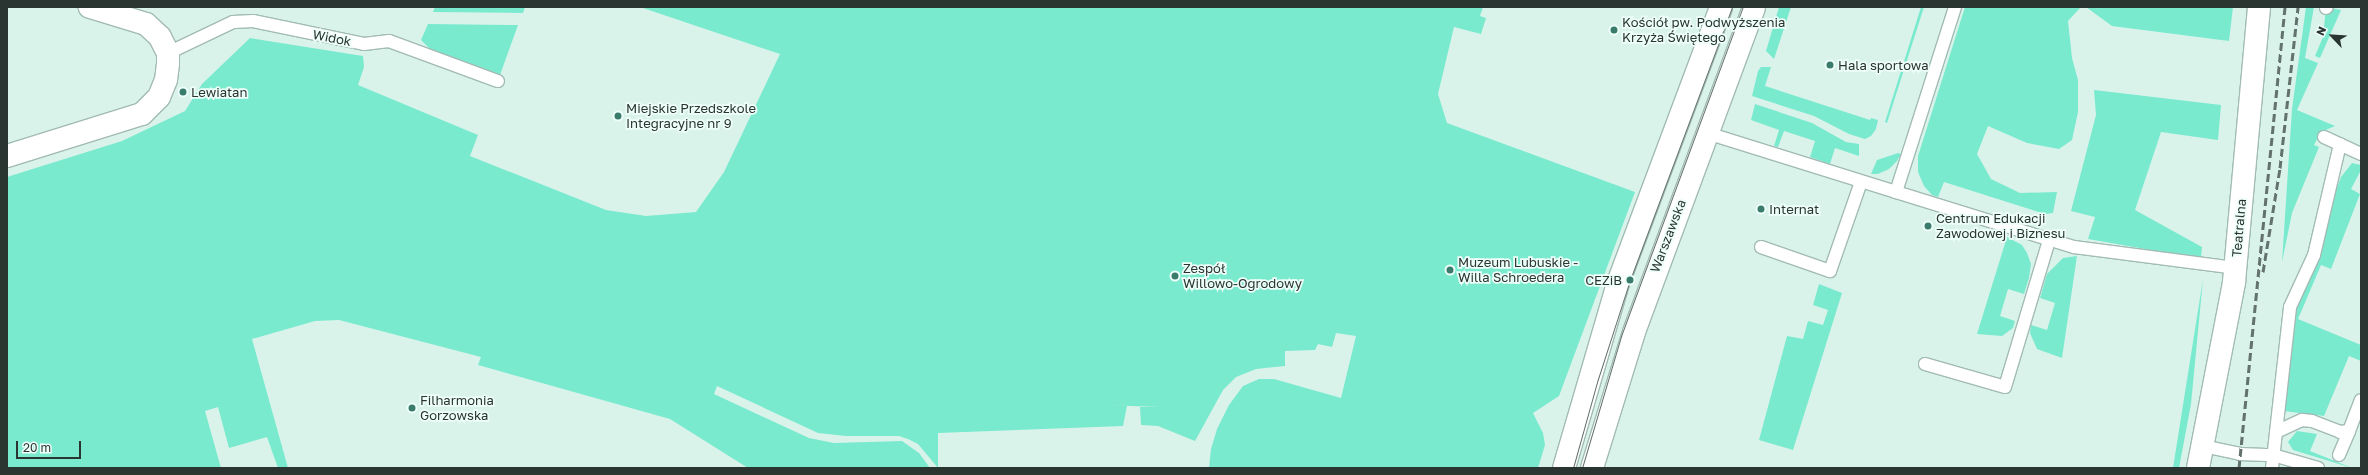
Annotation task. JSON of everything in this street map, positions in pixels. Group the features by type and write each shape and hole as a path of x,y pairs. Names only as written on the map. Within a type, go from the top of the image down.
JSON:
{"main road":[{"path":"7,156 142,114 153,104 163,90 167,72 168,53 160,37 146,24 90,7"},
{"path":"1565,466 1618,283 1721,7"},
{"name":"Warszawska","path":"1592,468 1634,332 1754,7"},
{"name":"Teatralna","path":"2198,468 2235,268 2259,7"}],"lane":[{"path":"1896,192 1955,7"},
{"name":"Widok","path":"168,53 233,22 253,21 364,44 389,41 498,81"},
{"path":"1707,133 1861,182 2079,248 2235,268"},
{"path":"2324,137 2361,154"},
{"path":"2272,468 2290,307 2314,255 2340,144"},
{"path":"1761,247 1830,271 1861,182"},
{"path":"1925,364 2005,387 2049,240"},
{"path":"2339,455 2361,400"},
{"path":"2276,432 2302,420 2312,421 2340,432 2349,431"},
{"path":"2203,446 2240,454 2273,455 2318,468"}],"green space":[{"path":"435,7 525,7 523,13 433,12"},
{"path":"640,7 1483,7 1480,16 1486,18 1481,34 1454,27 1438,94 1447,123 1635,192 1559,396 1533,413 1543,433 1545,445 1538,468 1209,468 1211,449 1217,429 1229,405 1243,386 1259,379 1274,379 1341,398 1356,336 1336,333 1332,347 1318,344 1315,350 1285,351 1285,366 1256,369 1236,377 1223,390 1195,441 1158,426 1141,425 1140,407 1159,407 1102,405 1127,406 1123,426 938,433 938,468 918,444 908,439 899,436 846,436 818,433 717,386 714,394 809,438 834,443 902,441 919,453 930,468 748,468 670,419 478,365 481,357 339,320 315,321 252,339 288,468 278,468 267,437 229,448 218,407 205,411 221,468 7,468 7,177 122,141 185,111 202,84 250,38 363,56 364,67 358,85 478,135 470,156 606,210 646,216 696,212 724,172 780,54"},
{"path":"1779,7 1791,7 1774,59 1766,51"},
{"path":"1921,7 1924,7 1887,123 1885,122"},
{"path":"1965,7 2081,7 2068,21 2072,58 2078,80 2078,112 2072,140 2059,149 2027,143 1988,126 1977,154 1991,179 2020,193 2057,192 2053,213 2045,214 1944,182 1938,197 1932,195 1924,186 1918,172 1918,156"},
{"path":"2086,7 2233,7 2229,41 2112,26"},
{"path":"2306,7 2314,7 2305,58 2318,63 2297,110 2335,126 2321,132 2314,145 2319,147 2292,213 2282,262 2292,109"},
{"path":"2326,7 2341,10 2320,58 2315,56 2323,37"},
{"path":"428,24 518,25 500,75 431,50 421,40"},
{"path":"1761,67 1771,67 1765,86 1870,120 1871,118 1878,120 1876,129 1871,136 1865,139 1849,134 1814,116 1752,96 1758,71"},
{"path":"2094,90 2221,105 2218,140 2161,132 2135,210 2202,247 2201,257 2191,257 2088,239 2095,217 2071,211 2096,115"},
{"path":"1755,104 1812,123 1846,142 1859,144 1859,156 1835,148 1830,164 1810,157 1815,141 1784,131 1778,147 1774,146 1779,130 1751,120"},
{"path":"1898,153 1901,154 1897,161 1889,169 1878,174 1871,174 1877,160"},
{"path":"2352,163 2361,165 2361,170 2351,189 2360,194 2331,269 2321,265 2298,319 2361,345 2361,361 2349,356 2324,416 2284,411 2294,302 2341,177"},
{"path":"2007,237 2022,245 2027,253 2031,264 2029,278 2024,294 2008,289 2000,316 2015,321 2013,328 2002,336 1977,334"},
{"path":"2077,256 2062,358 2037,349 2030,333 2031,325 2047,330 2055,303 2040,298 2047,274 2063,258"},
{"path":"2203,279 2191,404 2179,468 2173,468"},
{"path":"1819,284 1842,293 1793,450 1759,440 1787,336 1803,339 1808,321 1823,325 1828,310 1813,305"},
{"path":"2297,431 2317,434 2310,451 2352,468 2293,450 2288,442"}],"tram line":[{"path":"1573,468 1597,382 1630,280 1732,7"},
{"path":"1582,468 1621,336 1743,7"}],"railway":[{"path":"2239,468 2285,7"},
{"path":"2263,272 2280,168 2298,7"}],"place":[{"name":"Kościół pw. Podwyższenia Krzyża Świętego","path":"1614,30"},
{"name":"Hala sportowa","path":"1830,65"},
{"name":"Lewiatan","path":"183,92"},
{"name":"Miejskie Przedszkole Integracyjne nr 9","path":"618,116"},
{"name":"Internat","path":"1761,209"},
{"name":"Centrum Edukacji Zawodowej i Biznesu","path":"1928,226"},
{"name":"Muzeum Lubuskie - Willa Schroedera","path":"1450,270"},
{"name":"Zespół Willowo-Ogrodowy","path":"1175,276"},
{"name":"CEZiB","path":"1630,280"},
{"name":"Filharmonia Gorzowska","path":"412,408"}]}
